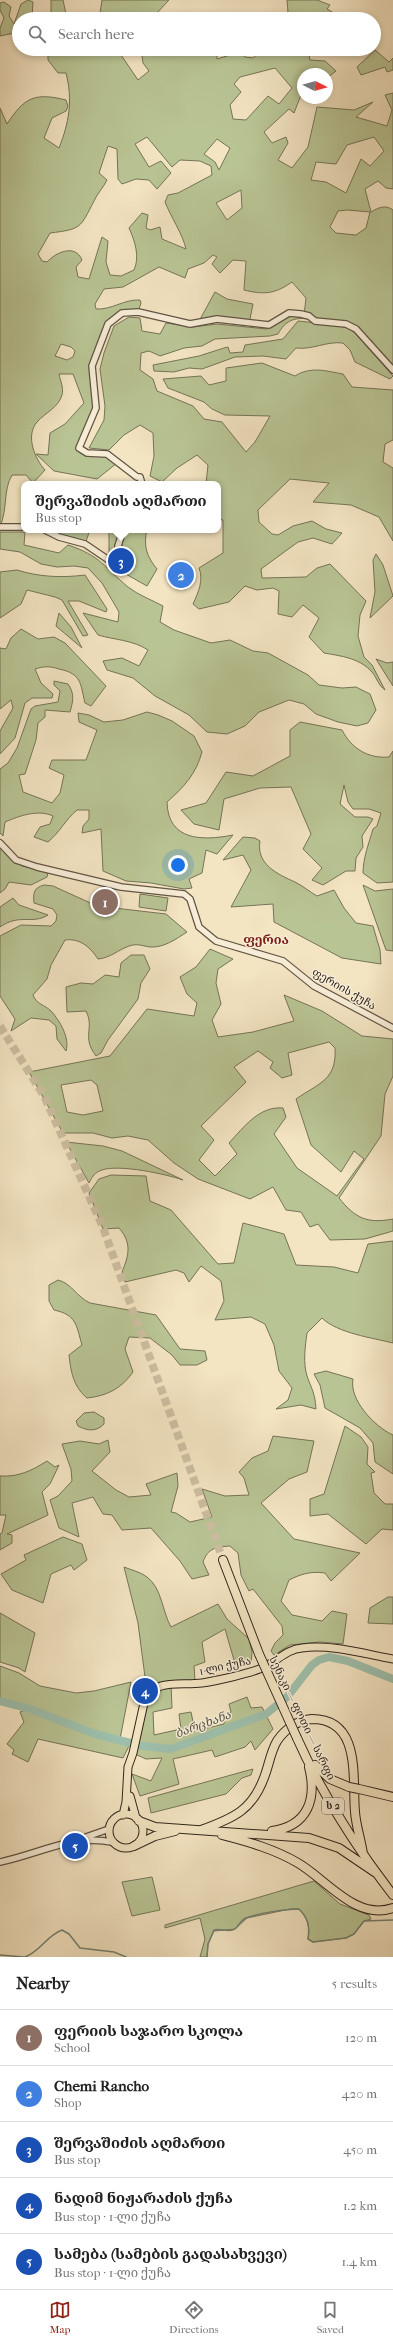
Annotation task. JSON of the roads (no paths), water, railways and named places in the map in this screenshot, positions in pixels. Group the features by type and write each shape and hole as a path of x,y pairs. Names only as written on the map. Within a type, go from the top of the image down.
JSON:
{"highway":[{"name":"სენაკი — ფოთი — სარფი","path":"223,1560 259,1654 306,1757 339,1816 363,1854 392,1894"},
{"path":"201,1830 232,1818 253,1801 260,1789 277,1741 287,1729 300,1722 320,1720 329,1723 343,1733 350,1743 353,1760 355,1813 363,1854"},
{"path":"301,1746 322,1774 330,1779 349,1787 384,1793 393,1797"},
{"path":"256,1834 283,1830 293,1825 308,1808 312,1792 306,1757"},
{"path":"138,1820 155,1827 181,1830 292,1836 326,1843 339,1848 376,1873"},
{"path":"134,1846 155,1836 181,1830"},
{"path":"201,1830 250,1842 272,1850 298,1863 362,1908 384,1911 393,1908"}],"main road":[{"name":"1-ლი ქუჩა","path":"128,1767 133,1753 146,1695 160,1685 202,1683 258,1670 289,1651 302,1648 344,1651 393,1659"},
{"path":"128,1767 130,1800 142,1827 142,1835 134,1846 120,1848 112,1842 109,1829 114,1819 123,1814 126,1802 128,1767"},
{"path":"123,1814 138,1820"}],"street":[{"path":"141,481 140,477 136,477 107,454 87,453 79,448 96,408 92,366 108,324 122,313 138,312 190,324 218,318 269,325 289,313 300,314 309,316 315,321 346,324 356,329 393,370"},
{"path":"0,527 21,527"},
{"path":"51,533 59,537 85,544 116,565 120,564 118,546 122,533"},
{"name":"ფერიის ქუჩა","path":"0,843 16,860 37,867 121,887 184,894 190,899 199,927 216,941 283,961 314,986 393,1028"},
{"path":"0,1862 82,1839 109,1829"},
{"path":"82,1839 96,1838 112,1842"}],"waterway":[{"name":"ბარცხანა","path":"0,1701 30,1709 95,1734 142,1746 171,1749 266,1714 287,1697 312,1665 319,1660 329,1657 348,1661 393,1679"},
{"path":"207,1957 208,1944 214,1930 233,1930 244,1919 265,1913 299,1909 308,1922 308,1939 313,1942 346,1938 354,1934 364,1921 393,1920"},
{"path":"25,1957 62,1930 69,1934 80,1948 114,1952 126,1957"},
{"path":"0,1955 24,1957"}],"tunnel":[{"path":"0,1026 44,1096 102,1225 223,1560"}],"place":[{"name":"შერვაშიძის აღმართი","path":"121,561"},
{"name":"Chemi Rancho","path":"181,575"},
{"name":"ფერიის საჯარო სკოლა","path":"105,902"},
{"name":"ნადიმ ნიჟარაძის ქუჩა","path":"145,1691"},
{"name":"სამება (სამების გადასახვევი)","path":"75,1846"}],"district":[{"name":"ფერია","path":"266,939"}]}
